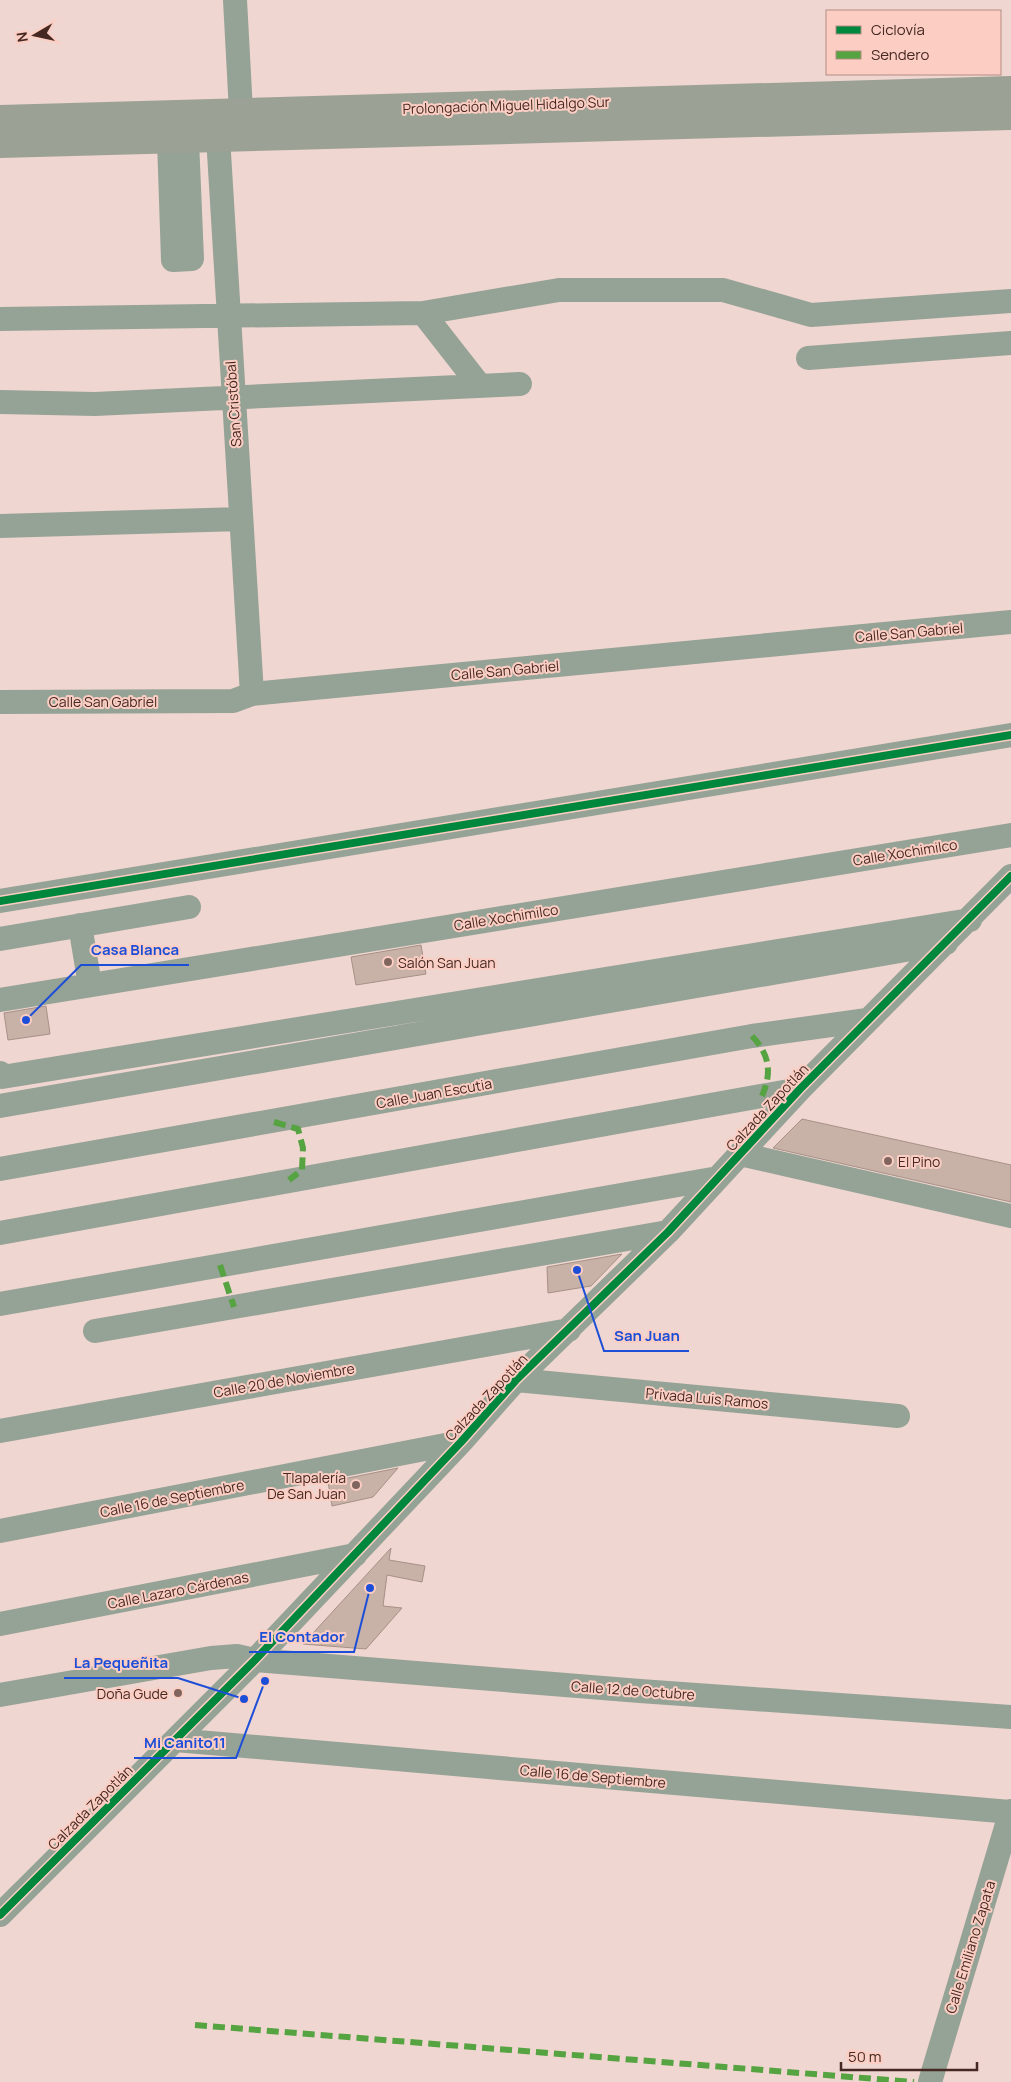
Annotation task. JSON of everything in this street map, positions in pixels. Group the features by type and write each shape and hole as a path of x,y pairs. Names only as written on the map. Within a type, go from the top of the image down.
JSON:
{"main road":[{"name":"Prolongación Miguel Hidalgo Sur","path":"0,144 178,140 230,126 1011,90"},
{"name":"Prolongación Miguel Hidalgo Sur","path":"0,119 230,126 1011,116"}],"street":[{"name":"San Cristóbal","path":"235,0 230,126 227,314 252,694"},
{"path":"0,318 423,313 559,290 723,290 812,315 1011,301"},
{"path":"423,313 480,386"},
{"path":"808,358 1011,343"},
{"path":"0,402 95,404 520,384"},
{"path":"0,526 241,518"},
{"name":"Calle San Gabriel","path":"0,702 233,701 252,694 1011,622"},
{"path":"0,901 1011,735"},
{"name":"Calle Xochimilco","path":"0,1000 1011,835"},
{"name":"Calzada Zapotlán","path":"0,1915 255,1660 355,1556 516,1380 668,1232 800,1089 867,1020 970,920 1011,876"},
{"path":"0,939 190,907"},
{"path":"0,1072 2,1076 12,1075 970,920"},
{"path":"80,926 90,986"},
{"path":"0,1106 946,943"},
{"name":"Calle Juan Escutia","path":"0,1169 752,1036 867,1020"},
{"path":"0,1233 800,1089"},
{"path":"740,1154 1011,1216"},
{"path":"0,1304 718,1178"},
{"path":"95,1331 668,1232"},
{"name":"Calle 20 de Noviembre","path":"0,1431 569,1330"},
{"name":"Privada Luis Ramos","path":"516,1380 898,1416"},
{"name":"Calle 16 de Septiembre","path":"0,1531 461,1442"},
{"name":"Calle Lazaro Cárdenas","path":"0,1624 355,1556"},
{"name":"Calle 12 de Octubre","path":"0,1695 212,1658 237,1656 255,1660 640,1692 1011,1717"},
{"name":"Calle 16 de Septiembre","path":"175,1740 1011,1812"},
{"name":"Calle Emiliano Zapata","path":"930,2082 1011,1812"}],"building":[{"name":"Salón San Juan","path":"421,945 426,974 356,985 351,957"},
{"path":"46,1006 50,1034 8,1040 4,1013"},
{"name":"El Pino","path":"802,1119 1011,1165 1011,1202 773,1148"},
{"path":"622,1254 591,1286 548,1293 547,1267"},
{"name":"Tlapalería De San Juan","path":"398,1468 373,1497 332,1506 328,1482"},
{"path":"391,1548 389,1560 425,1566 422,1582 387,1575 383,1606 402,1608 366,1649 303,1644"}],"marked path":[{"path":"752,1036 763,1050 768,1064 767,1080 762,1096"},
{"path":"274,1122 298,1129 303,1148 302,1170 289,1180"},
{"path":"220,1265 234,1307"},
{"path":"195,2025 914,2082"}],"cycle path":[{"path":"0,901 1011,735"},
{"path":"0,1915 255,1660 461,1442 516,1380 668,1232 800,1089 1011,876"}],"place":[{"name":"Salón San Juan","path":"388,962"},
{"name":"Casa Blanca","path":"26,1020"},
{"name":"El Pino","path":"888,1161"},
{"name":"San Juan","path":"577,1270"},
{"name":"Tlapalería De San Juan","path":"356,1485"},
{"name":"El Contador","path":"370,1588"},
{"name":"Mi Canito11","path":"265,1681"},
{"name":"Doña Gude","path":"178,1693"},
{"name":"La Pequeñita","path":"244,1699"}]}
